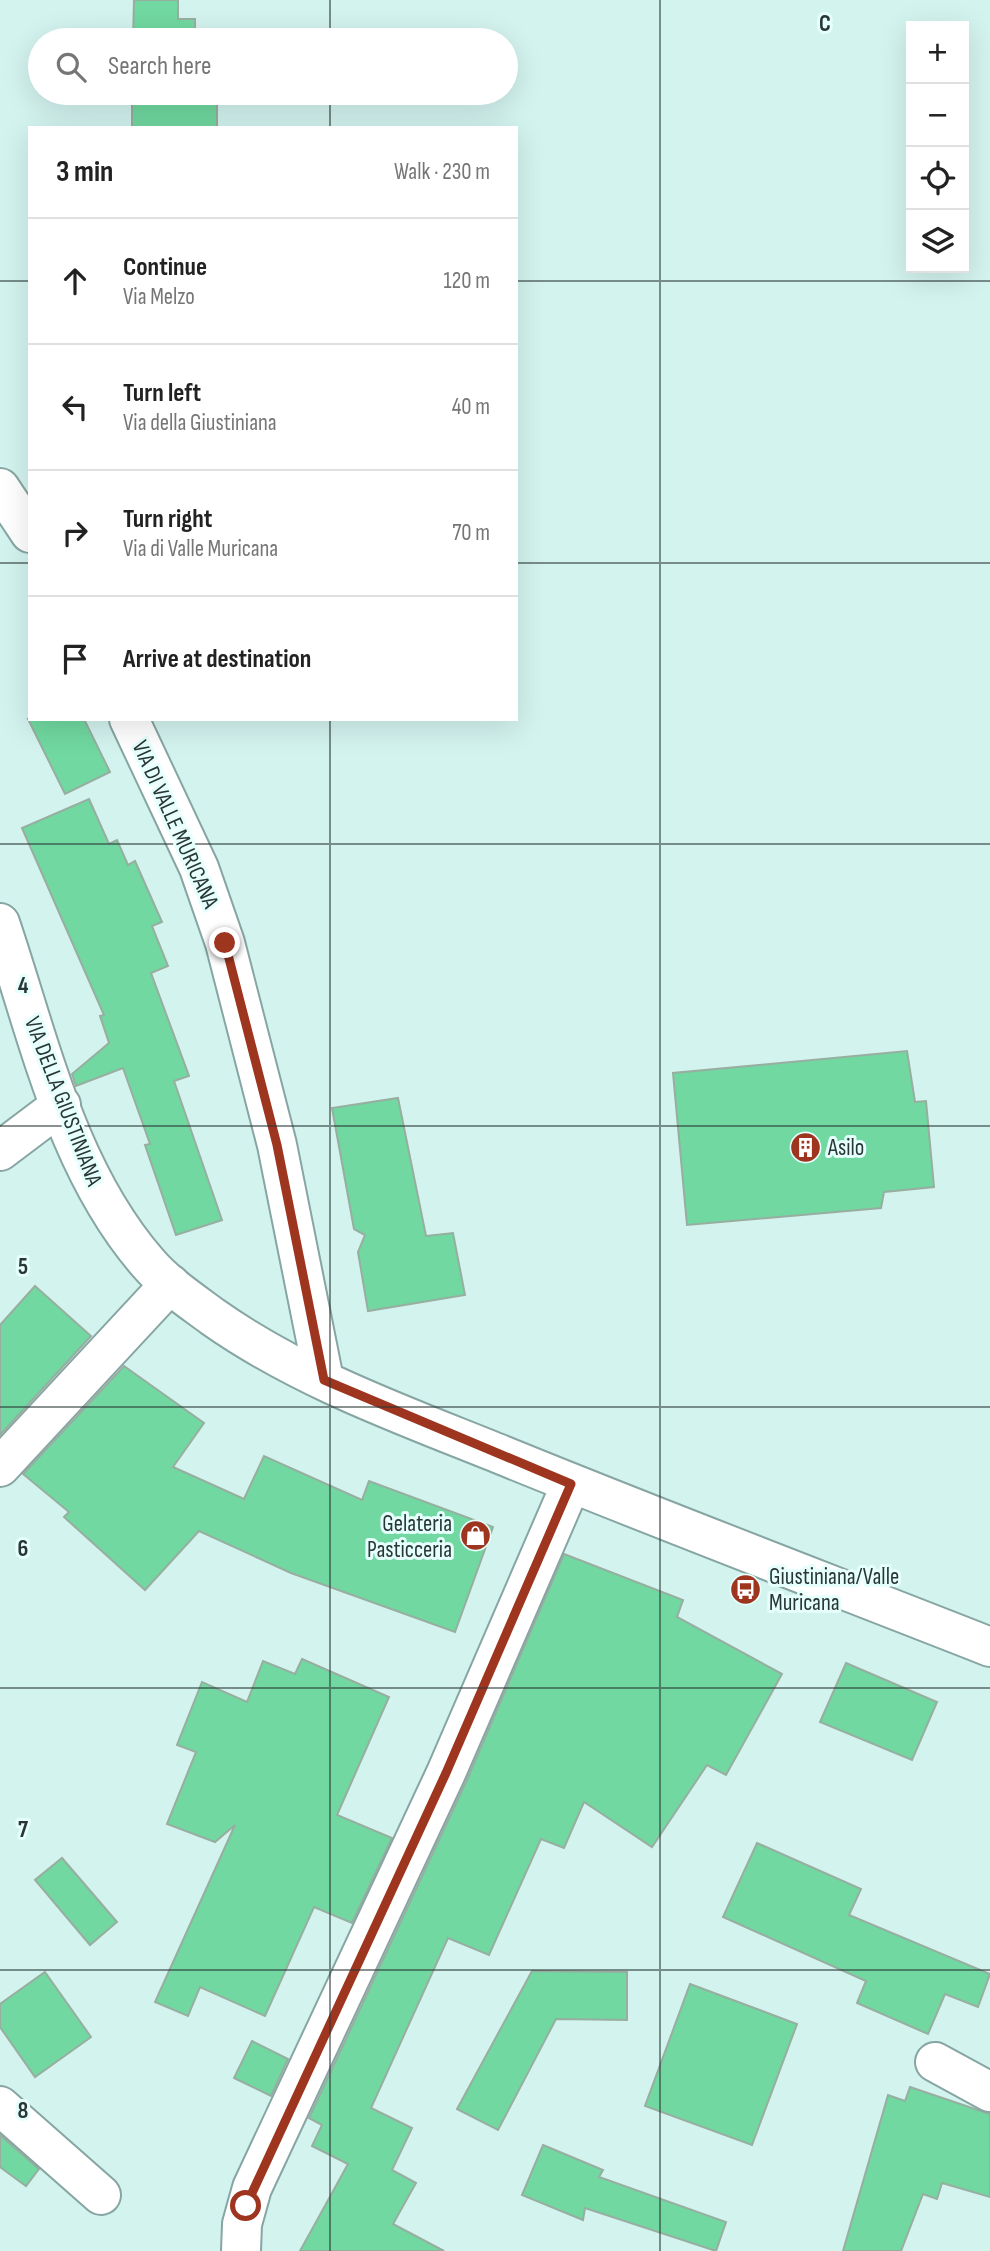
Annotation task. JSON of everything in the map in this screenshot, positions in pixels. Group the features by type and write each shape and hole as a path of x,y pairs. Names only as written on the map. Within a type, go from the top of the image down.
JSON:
{"street":[{"path":"0,488 28,530"},
{"name":"VIA DI VALLE MURICANA","path":"130,721 199,868 225,943 277,1145 324,1380"},
{"name":"VIA DELLA GIUSTINIANA","path":"0,922 61,1105 104,1203 148,1264 170,1284 252,1343 324,1380 571,1484 990,1647"},
{"path":"0,1151 61,1105"},
{"path":"0,1467 170,1284"},
{"path":"242,2251 242,2224 252,2189 446,1773 571,1484"},
{"path":"935,2062 990,2092"},
{"path":"0,2106 101,2195"}],"building":[{"path":"134,0 178,0 178,19 195,19 195,28 133,28"},
{"path":"132,105 217,105 217,126 132,126"},
{"path":"29,721 85,721 110,772 65,794"},
{"path":"89,799 109,844 117,840 128,865 135,861 162,922 152,926 168,966 151,973 189,1076 174,1081 222,1220 176,1235 145,1145 150,1144 123,1068 76,1086 72,1074 109,1043 100,1016 104,1015 22,828"},
{"name":"Asilo","path":"907,1051 915,1102 926,1101 934,1187 884,1192 881,1208 687,1225 673,1073"},
{"path":"398,1098 426,1236 453,1233 465,1295 368,1311 358,1252 365,1235 354,1229 332,1108"},
{"path":"35,1286 91,1336 0,1435 0,1325"},
{"path":"124,1366 204,1423 173,1467 244,1499 264,1456 362,1500 369,1481 493,1527 455,1632 291,1573 199,1531 145,1590 64,1517 69,1512 23,1474"},
{"path":"564,1554 683,1600 677,1617 782,1674 726,1775 707,1765 652,1847 584,1802 564,1848 541,1839 489,1955 448,1938 371,2108 412,2128 392,2170 416,2183 393,2224 444,2251 300,2251 348,2164 312,2146 322,2125 309,2118 466,1782"},
{"path":"302,1659 389,1697 337,1815 392,1838 352,1923 314,1907 265,2016 200,1987 188,2016 155,2002 235,1825 215,1842 167,1824 196,1752 177,1745 202,1682 247,1702 263,1661 295,1674"},
{"path":"846,1663 937,1702 912,1760 820,1722"},
{"path":"757,1843 861,1889 849,1915 990,1974 978,2007 945,1994 928,2034 857,2003 866,1981 723,1917"},
{"path":"62,1858 117,1922 90,1945 35,1880"},
{"path":"532,1971 627,1972 627,2020 556,2019 498,2130 457,2109"},
{"path":"45,1972 91,2037 35,2077 0,2027 0,2004"},
{"path":"690,1984 797,2024 752,2145 645,2106"},
{"path":"252,2041 288,2059 271,2096 234,2078"},
{"path":"910,2087 990,2114 990,2197 942,2183 937,2199 923,2194 901,2251 843,2251 888,2095 905,2101"},
{"path":"0,2135 39,2169 26,2186 0,2167"},
{"path":"543,2145 603,2170 599,2177 726,2222 716,2251 585,2208 583,2220 522,2195"}],"place":[{"name":"Asilo","path":"805,1147"},
{"name":"Gelateria Pasticceria","path":"475,1536"},
{"name":"Giustiniana/Valle Muricana","path":"746,1589"}],"route":[{"path":"225,943 277,1145 308,1289 324,1380 375,1404 571,1484 446,1773 246,2206"}]}
